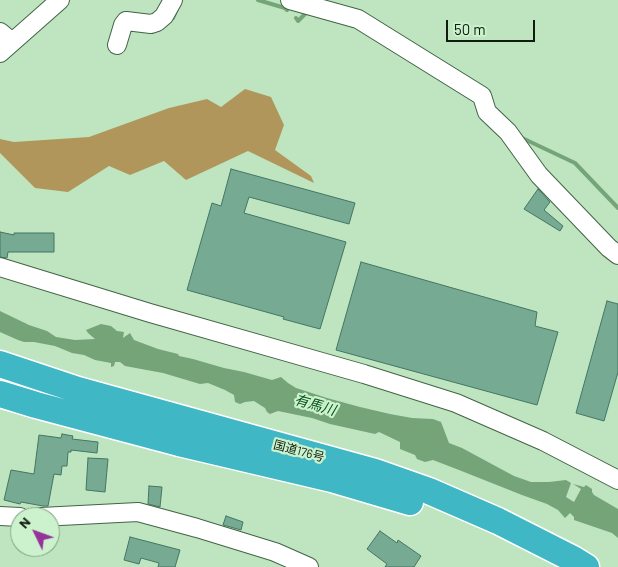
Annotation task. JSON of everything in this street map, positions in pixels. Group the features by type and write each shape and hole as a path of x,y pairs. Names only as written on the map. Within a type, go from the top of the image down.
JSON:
{"highway":[{"name":"国道176号","path":"0,364 78,390 375,472 429,491 498,521 586,567"},
{"name":"国道176号","path":"0,394 169,441 332,479 406,501 480,529 529,552 554,567"}],"street":[{"path":"4,42 60,0"},
{"path":"117,45 126,21 151,24 157,22 164,16 173,0"},
{"path":"307,3 358,19 482,96 487,112 508,132 539,175 618,255"},
{"path":"0,266 150,313 364,374 456,403 543,441 618,480"},
{"path":"60,516 138,512 275,552 309,567"}],"shaded area":[{"path":"245,89 271,97 284,125 275,150 311,176 314,183 248,151 186,180 164,161 130,175 109,166 68,192 35,188 0,153 0,139 14,142 89,137 169,108 207,99 221,107"}],"water":[{"name":"有馬川","path":"0,311 29,325 47,331 56,337 75,340 95,339 86,330 101,324 111,326 117,331 124,332 123,338 130,333 134,340 178,354 179,356 272,380 281,377 296,388 360,407 412,418 433,419 441,422 449,443 514,476 531,482 566,480 571,483 566,497 574,502 581,489 573,484 584,487 586,485 592,489 594,495 618,509 618,538 612,533 574,520 570,513 565,518 558,510 547,504 433,460 425,462 417,459 415,455 400,449 400,442 379,432 375,434 278,411 270,414 265,408 254,401 240,404 235,402 234,395 208,383 200,384 163,373 125,366 120,362 115,362 114,366 111,367 111,363 95,360 55,346 18,340 0,332"}],"building":[{"path":"231,169 355,203 349,224 249,197 244,213 346,242 320,329 187,290 212,203 221,206"},
{"path":"538,189 550,202 544,210 563,226 560,231 524,209"},
{"path":"0,232 14,235 14,233 54,233 54,252 8,252 7,258 0,257"},
{"path":"361,262 537,312 535,326 558,332 537,405 336,350"},
{"path":"607,301 618,304 618,372 604,421 576,413"},
{"path":"62,434 73,436 72,439 98,442 97,453 71,450 71,452 68,452 67,466 62,466 61,475 54,474 48,506 21,502 20,504 4,500 11,470 34,474 39,435 61,438"},
{"path":"88,458 108,459 105,492 86,490"},
{"path":"149,486 162,487 160,507 148,504"},
{"path":"226,516 243,522 241,530 223,525"},
{"path":"380,531 397,543 398,540 421,556 414,567 385,567 387,564 367,549"},
{"path":"130,537 180,550 175,567 158,567 159,563 141,558 139,564 124,560"}],"waterway":[{"path":"258,0 287,10"},
{"path":"170,14 173,18 177,9"},
{"path":"296,18 298,21 306,13 309,13"},
{"path":"520,137 575,163 618,208"}]}
